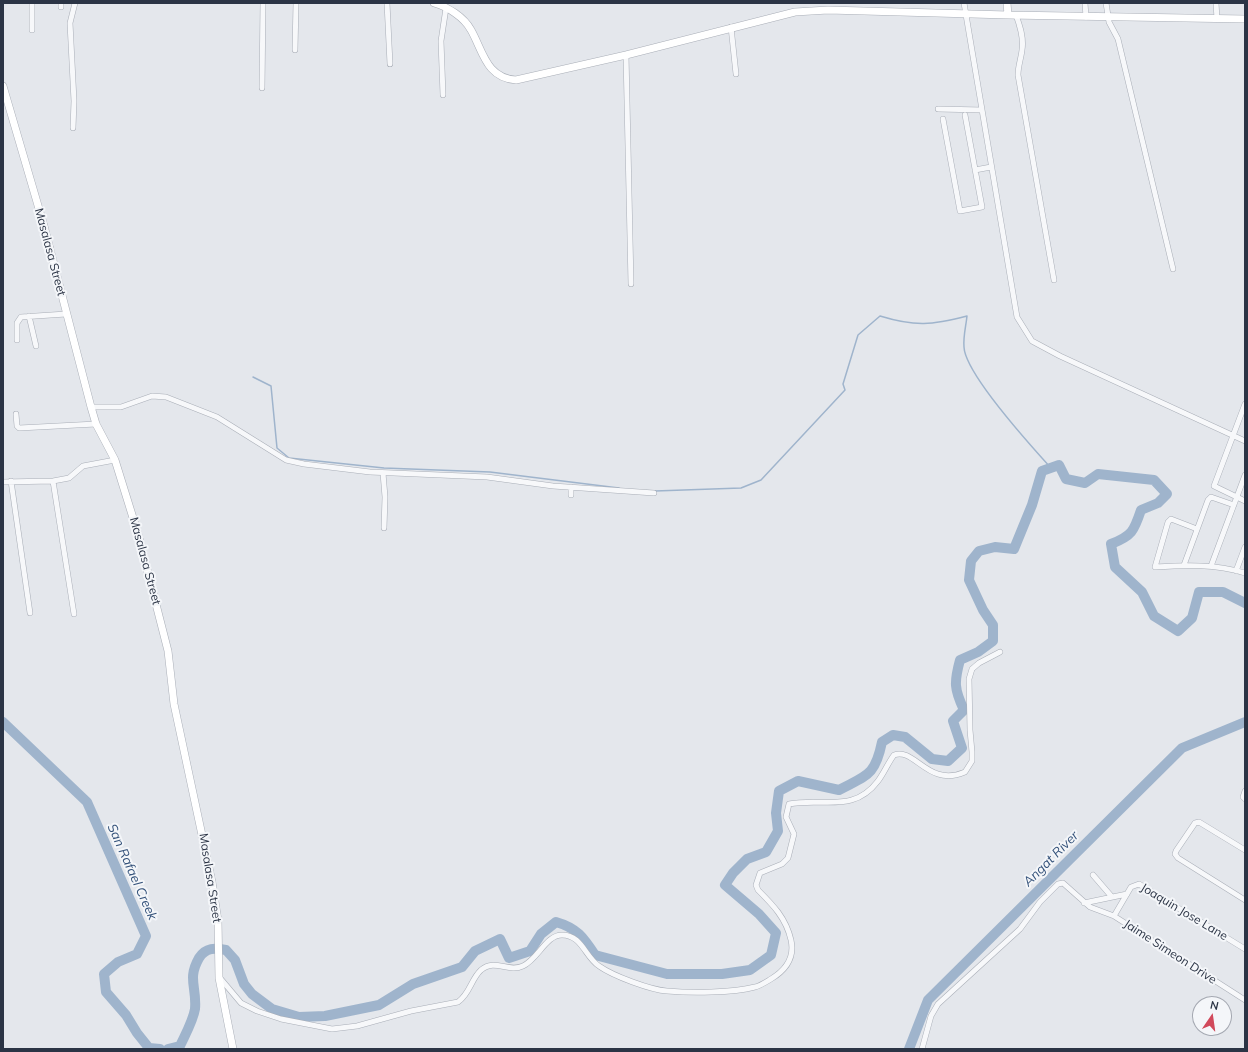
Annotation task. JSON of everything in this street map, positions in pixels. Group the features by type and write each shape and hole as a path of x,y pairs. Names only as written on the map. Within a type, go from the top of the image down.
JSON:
{"street":[{"path":"32,3 32,30"},
{"path":"73,128 74,101 70,23 75,3"},
{"path":"262,88 263,3"},
{"path":"295,50 296,3"},
{"path":"387,3 390,64"},
{"path":"434,3 446,8 458,16 469,27 484,60 490,69 507,79 520,80 799,11 828,10 1109,18 1245,19"},
{"path":"964,3 1017,317 1032,341 1060,356 1245,441"},
{"path":"1007,3 1008,15"},
{"path":"1085,3 1086,17"},
{"path":"1106,3 1109,18 1118,39 1173,269"},
{"path":"1216,3 1217,19"},
{"path":"443,95 441,40 446,8"},
{"path":"1016,15 1021,29 1023,47 1018,66 1018,75 1054,280"},
{"path":"731,27 736,74"},
{"path":"626,55 631,284"},
{"name":"Masalasa Street","path":"4,91 44,226 90,408 96,424 115,460 138,534 168,651 174,704 212,882 218,921 219,978 233,1049"},
{"path":"938,109 982,110"},
{"path":"943,119 960,211 982,207 965,115"},
{"path":"975,170 991,167"},
{"path":"17,340 18,319 29,316 66,314"},
{"path":"29,316 36,346"},
{"path":"90,408 121,407 152,396 166,397 217,417 286,460 304,464 383,474 487,477 571,487 654,493"},
{"path":"1245,404 1214,486 1245,501"},
{"path":"16,414 17,426 19,428 96,424"},
{"path":"3,482 53,481 72,477 83,466 115,460"},
{"path":"383,474 386,520 384,528"},
{"path":"1211,566 1245,475"},
{"path":"10,481 30,613"},
{"path":"53,481 74,614"},
{"path":"571,487 571,495"},
{"path":"1184,565 1208,500 1211,497 1234,505"},
{"path":"1197,529 1172,519 1168,522 1155,567 1184,565 1211,566 1245,573"},
{"path":"1236,571 1245,547"},
{"path":"219,978 241,1003 275,1017 332,1028 357,1026 411,1011 458,1002 464,998 480,971 488,965 495,964 511,968 521,967 530,962 552,937 560,934 567,935 579,941 593,961 606,970 666,991 713,992 756,987 779,974 791,961 791,941 783,917 756,886 760,872 782,864 788,858 794,834 786,817 789,804 835,803 853,800 865,795 879,781 894,755 899,753 905,755 938,775 948,777 965,772 972,761 970,730 970,679 972,670 979,663 1000,652"},
{"path":"1245,850 1199,822 1195,823 1175,854 1178,858 1245,900"},
{"path":"1093,874 1112,897"},
{"path":"922,1049 930,1016 938,1004 1020,928 1040,902 1058,884 1063,883 1069,886 1084,903 1127,894"},
{"name":"Joaquin Jose Lane","path":"1114,916 1127,894 1135,884 1144,886 1245,949"},
{"name":"Jaime Simeon Drive","path":"1084,903 1101,912 1114,916 1245,1000"}],"waterway":[{"path":"655,491 741,488 761,480 845,390 843,384 858,335 880,316 893,320 924,324 967,316 964,347 967,359 975,374 1000,409 1051,468"},
{"path":"253,377 271,386 277,448 289,458 384,468 490,472 619,488"},
{"name":"San Rafael Creek","path":"168,1049 180,1046 191,1023 195,1009 193,978 195,965 202,954 211,949 226,950 235,960 244,984 252,994 272,1009 299,1017 325,1016 379,1005 413,984 462,967 475,951 500,939 509,958 530,951 541,934 556,922 569,927 579,934 595,955 667,974 722,974 750,970 771,955 776,933 759,914 725,885 733,873 747,859 766,852 778,831 776,813 779,791 798,781 839,790 857,781 873,768 882,742 893,735 905,737 932,759 948,761 962,748 953,721 964,710 958,696 956,685 960,660 978,652 993,641 993,625 983,610 969,580 971,561 979,551 995,547 1014,549 1032,505 1042,471 1059,465 1066,479 1085,483 1098,474 1154,480 1167,494 1158,503 1141,510 1131,532 1124,538 1111,544 1115,567 1142,592 1154,616 1178,631 1192,618 1199,592 1223,592 1245,603"},
{"name":"San Rafael Creek","path":"3,722 87,802 146,936 137,954 118,962 104,974 106,992 126,1015 137,1033 149,1048 160,1049"},
{"name":"Angat River","path":"909,1049 928,1000 1182,748 1245,722"}]}
